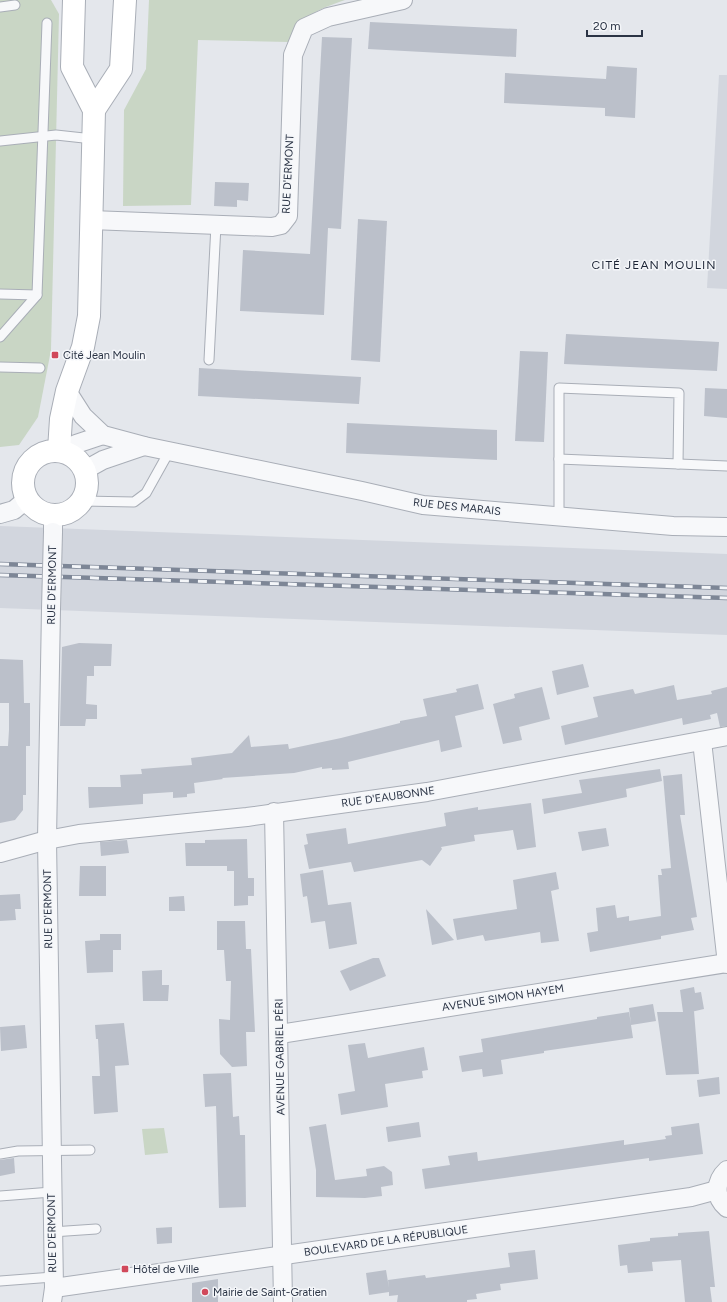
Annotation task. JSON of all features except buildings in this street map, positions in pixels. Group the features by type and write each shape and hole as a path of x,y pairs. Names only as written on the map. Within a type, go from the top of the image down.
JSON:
{"street":[{"path":"60,451 61,419 67,391 83,347 89,316 94,110 72,67 74,0"},
{"path":"94,110 121,69 125,0"},
{"name":"RUE D'ERMONT","path":"91,220 272,227 281,225 288,216 293,55 304,28 328,17 403,0"},
{"name":"RUE DES MARAIS","path":"67,391 83,416 104,435 144,446 170,450 423,505 673,526 727,527"},
{"path":"60,451 104,435"},
{"name":"RUE DES MARAIS","path":"85,470 103,460 144,446"},
{"path":"49,451 60,451 72,454 80,461 85,470 88,480 87,491 83,501 53,524 43,513 34,508 27,500 23,480 25,470 31,461 39,454 49,451"},
{"path":"0,514 14,510 27,500"},
{"name":"RUE D'ERMONT","path":"53,524 47,840 53,1289"},
{"name":"RUE D'EAUBONNE","path":"0,853 47,840 79,834 247,817 274,812 427,792 727,736"},
{"path":"702,741 727,963"},
{"name":"AVENUE GABRIEL PÉRI","path":"274,812 280,1034 284,1302"},
{"name":"AVENUE SIMON HAYEM","path":"280,1034 727,963"},
{"path":"727,1170 721,1176 717,1190 722,1203 727,1208"},
{"name":"BOULEVARD DE LA RÉPUBLIQUE","path":"53,1289 691,1197 717,1190"}],"lane":[{"path":"0,7 15,5"},
{"path":"0,336 37,295 47,23"},
{"path":"0,141 56,135 93,138"},
{"path":"209,360 216,225"},
{"path":"0,294 37,295"},
{"path":"0,367 40,368"},
{"path":"559,516 559,388 678,393 678,464"},
{"path":"83,501 134,502 146,493 170,450"},
{"path":"559,459 727,466"},
{"path":"0,1154 51,1150 90,1150"},
{"path":"0,1196 52,1192"},
{"path":"52,1232 96,1229"},
{"path":"0,1282 53,1289"}],"shaded area":[{"path":"719,75 727,75 727,289 707,288"},
{"path":"0,526 727,554 727,635 0,608"}],"green space":[{"path":"0,0 51,0 59,14 51,350 38,417 19,445 0,447"},
{"path":"149,0 345,0 312,14 300,25 289,42 198,40 191,205 123,206 124,110 146,69"},
{"path":"164,1128 168,1153 145,1155 142,1129"}],"railway":[{"path":"0,564 727,588"},
{"path":"0,575 727,598"}],"place":[{"name":"Cité Jean Moulin","path":"55,355"},
{"name":"Hôtel de Ville","path":"125,1269"},
{"name":"Mairie de Saint-Gratien","path":"205,1292"}],"district":[{"name":"CITÉ JEAN MOULIN","path":"654,265"}]}
